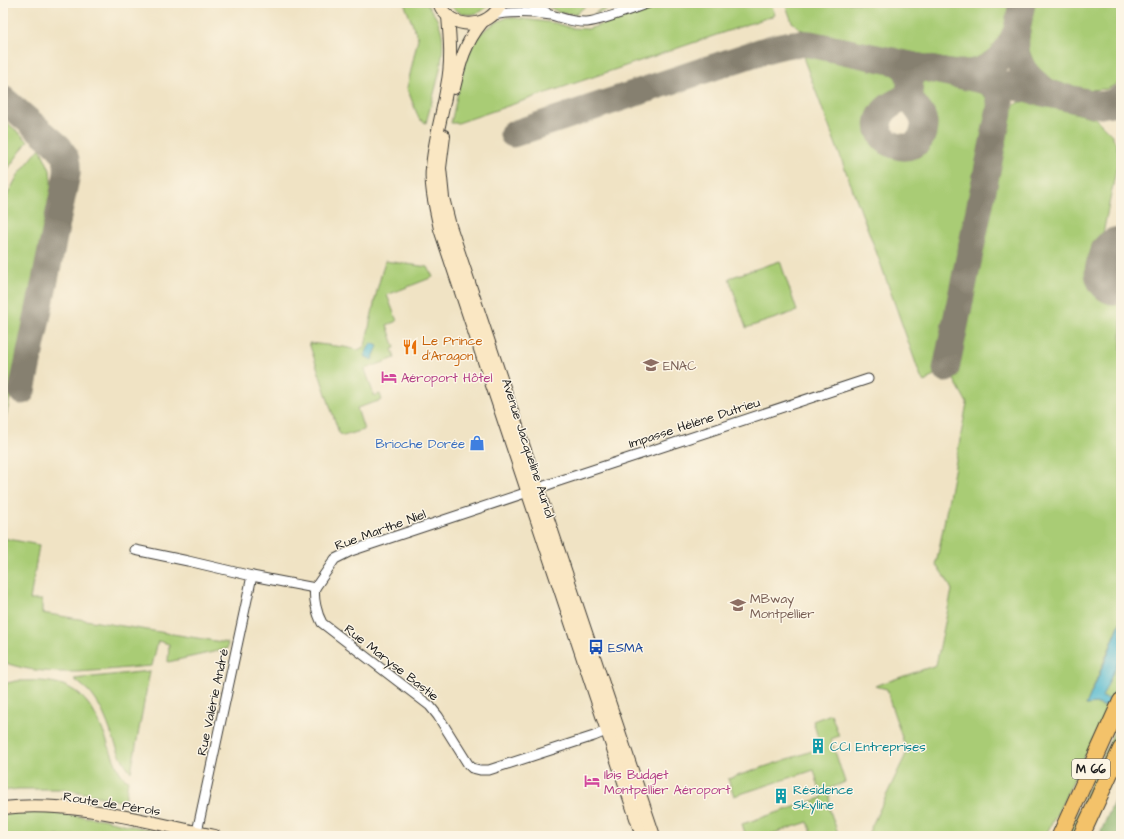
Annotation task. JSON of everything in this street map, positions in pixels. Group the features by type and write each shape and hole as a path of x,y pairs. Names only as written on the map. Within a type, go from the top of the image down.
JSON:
{"highway":[{"name":"M 66","path":"1058,836 1074,807 1121,701"},
{"name":"M 66","path":"1082,836 1121,749"}],"main road":[{"path":"439,3 448,16 455,21 473,24 482,22 494,15 501,3"},
{"name":"Avenue Jacqueline Auriol","path":"448,16 451,46 450,64 448,86 436,138 432,169 434,200 440,229 533,491"},
{"name":"Avenue Jacqueline Auriol","path":"482,22 473,32 464,49 457,75 445,131 440,168 443,198 450,226 533,491 612,729 642,836"},
{"name":"Avenue Jacqueline Auriol","path":"612,729 654,836"},
{"name":"Route de Pérols","path":"3,808 22,806 67,808 103,812 215,836"}],"street":[{"path":"529,3 552,16"},
{"path":"494,15 524,11 574,21 588,22 602,19 649,3"},
{"name":"Impasse Hélène Dutrieu","path":"533,491 868,378"},
{"name":"Rue Marthe Niel","path":"315,588 332,563 342,555 533,491"},
{"path":"135,550 252,576 315,588"},
{"name":"Rue Valérie André","path":"197,832 252,576"},
{"name":"Rue Maryse Bastie","path":"315,588 314,592 316,604 322,623 430,706 472,768 480,770 498,768 612,729"}],"green space":[{"path":"404,3 426,3 437,19 443,40 441,64 426,123 419,119 407,88 418,38"},
{"path":"448,3 490,3 480,12 469,14 458,11"},
{"path":"542,3 589,3 576,14 560,13"},
{"path":"608,3 629,3 594,14"},
{"path":"664,3 771,3 775,15 458,123 451,123 465,61 477,37 497,22 508,17 555,23 572,28 588,29"},
{"path":"785,3 1009,3 1002,34 994,46 976,58 962,61 950,60 802,30 792,22"},
{"path":"1035,3 1121,3 1121,82 1107,89 1088,90 1053,81 1037,70 1029,50 1028,43"},
{"path":"806,54 900,74 896,94 887,99 876,110 872,119 875,138 882,148 892,153 903,154 914,151 923,145 929,135 931,122 930,115 919,98 922,80 979,91 987,99 991,113 936,373 925,382 921,378 880,262 804,60"},
{"path":"1027,101 1095,118 1112,135 1119,156 1096,267 1121,273 1121,620 1086,705 1097,704 1108,708 1045,836 867,836 907,752 887,689 875,686 936,665 952,590 936,565 967,403 952,376 1007,113 1016,104"},
{"path":"3,119 28,141 8,169 3,179"},
{"path":"40,148 50,170 52,193 3,432 3,203 18,175"},
{"path":"385,261 428,267 433,277 387,295 397,321 387,325 395,348 392,349 395,358 365,369 374,396 380,394 382,400 357,408 364,430 343,436 339,433 309,343 358,350 365,346"},
{"path":"780,261 797,311 746,328 729,278"},
{"path":"3,538 39,545 30,600 42,600 42,613 228,643 227,649 168,662 169,644 158,641 152,666 96,671 39,671 3,662"},
{"path":"1121,655 1121,678 1112,700 1101,697"},
{"path":"150,671 131,772 120,754 98,704 90,693 74,679"},
{"path":"16,681 46,681 64,685 85,699 98,721 122,776 128,780 125,802 65,789 18,789 3,791 3,684"},
{"path":"831,714 839,736 831,739 845,782 829,789 830,811 839,836 813,836 808,822 765,836 746,836 742,824 822,798 814,770 734,796 728,779 821,748 813,721"},
{"path":"1121,717 1121,733 1074,836 1067,836"},
{"path":"1121,785 1121,836 1099,836"},
{"path":"37,811 102,819 175,836 3,836 3,814"}],"water":[{"path":"371,343 378,346 372,360 364,356"},
{"path":"1121,620 1121,655 1102,697 1112,700 1108,708 1097,704 1086,705 1106,659"}],"taxiway":[{"path":"1022,3 1017,32 1017,54 1020,64 1026,74 1049,93"},
{"path":"959,73 978,71 993,64 1006,51 1015,34"},
{"path":"513,134 753,54 781,46 795,44 810,44 1101,105 1112,103 1121,98"},
{"path":"894,61 903,67 909,75 910,78 909,95 921,114 924,122 920,139 913,145 903,147 894,145 885,140 880,132 879,122 887,108 909,94"},
{"path":"946,369 1000,108 999,93 995,87 982,80"},
{"path":"3,99 59,147 67,162 67,174 22,391"}],"runway":[{"path":"1118,272 1121,260"}],"place":[{"name":"Le Prince d’Aragon","path":"410,347"},
{"name":"ENAC","path":"651,365"},
{"name":"Aéroport Hôtel","path":"389,377"},
{"name":"Brioche Dorée","path":"477,443"},
{"name":"MBway Montpellier","path":"738,605"},
{"name":"ESMA","path":"596,647"},
{"name":"CCI Entreprises","path":"818,746"},
{"name":"Ibis Budget Montpellier Aéroport","path":"592,781"},
{"name":"Résidence Skyline","path":"781,796"}]}
